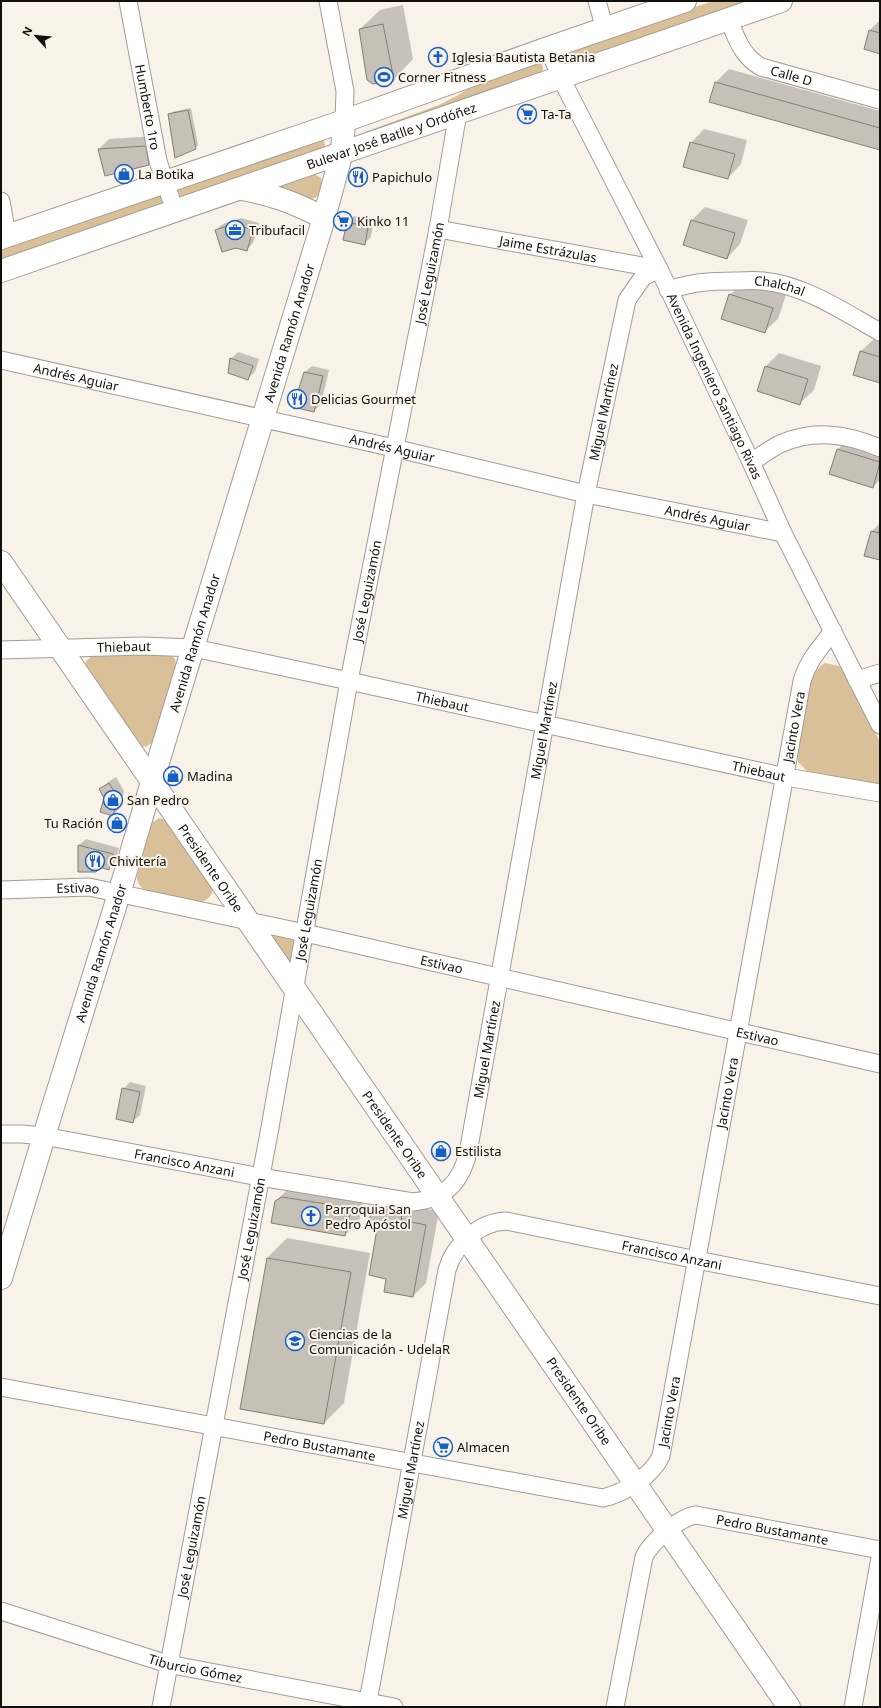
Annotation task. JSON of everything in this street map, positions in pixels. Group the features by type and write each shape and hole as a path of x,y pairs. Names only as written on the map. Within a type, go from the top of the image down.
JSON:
{"street":[{"name":"Humberto 1ro","path":"128,1 158,161 175,211"},
{"name":"Avenida Ramón Anador","path":"1,1278 264,418 324,218 342,152 345,91 328,1"},
{"path":"597,1 605,29"},
{"path":"1,201 4,236 344,121 685,1"},
{"name":"Bulevar José Batlle y Ordóñez","path":"1,271 240,189 560,76 781,1"},
{"name":"Calle D","path":"728,19 744,54 761,67 880,100"},
{"name":"Avenida Ingeniero Santiago Rivas","path":"548,48 560,76 659,269 751,462 783,533 880,725"},
{"name":"José Leguizamón","path":"161,1707 260,1177 270,1133 348,681 438,229 458,112"},
{"path":"240,189 272,195 324,218"},
{"name":"Jaime Estrázulas","path":"438,229 659,269"},
{"name":"Miguel Martínez","path":"437,1196 447,1191 458,1179 464,1167 501,977 586,494 627,300 643,277 659,269"},
{"name":"Chalchal","path":"668,290 693,283 715,281 763,281 807,293 834,306 880,332"},
{"name":"Andrés Aguiar","path":"1,360 264,418 586,494 783,533"},
{"path":"751,462 779,445 797,439 829,434 860,440 880,448"},
{"name":"Presidente Oribe","path":"1,562 294,990 790,1707"},
{"name":"Jacinto Vera","path":"635,1482 654,1467 661,1456 805,671 816,650 833,631"},
{"name":"Thiebaut","path":"1,650 143,646 194,648 786,777 880,793"},
{"path":"857,680 880,673"},
{"name":"Estivao","path":"1,890 89,887 305,933 880,1064"},
{"name":"Francisco Anzani","path":"1,1134 44,1136 260,1177 412,1202 426,1200 437,1196"},
{"name":"Francisco Anzani","path":"467,1238 487,1225 499,1221 506,1221 880,1296"},
{"name":"Miguel Martínez","path":"368,1705 413,1464 447,1270 450,1260 467,1238"},
{"name":"Pedro Bustamante","path":"1,1387 603,1498 614,1495 635,1482"},
{"name":"Pedro Bustamante","path":"669,1530 688,1516 696,1515 880,1550"},
{"path":"615,1707 644,1557 647,1549 669,1530"},
{"path":"853,1707 880,1558"},
{"name":"Tiburcio Gómez","path":"1,1611 168,1664 368,1705 394,1707"}],"shaded area":[{"path":"713,1 750,1 577,61 574,61 571,57 575,48"},
{"path":"540,62 543,67 542,72 365,134 365,132 439,105 462,93 477,82"},
{"path":"323,139 325,145 324,148 185,197 180,196 176,190 177,188"},
{"path":"314,174 321,178 322,184 318,196 314,198 301,198 276,189 278,185"},
{"path":"160,194 164,203 1,261 1,248"},
{"path":"169,654 175,659 176,666 154,739 147,746 138,746 85,667 86,661 93,655"},
{"path":"825,663 839,666 847,674 880,742 880,785 872,785 807,771 798,762 801,733 811,682 815,672"},
{"path":"159,818 166,820 213,888 211,895 206,900 201,902 152,892 143,889 139,885 137,876 152,823"},
{"path":"274,936 293,940 295,943 291,964 288,965 272,939"}],"building":[{"path":"383,24 394,80 373,84 367,80 359,29"},
{"path":"869,30 880,33 880,54 864,49"},
{"path":"715,82 880,128 880,150 709,102"},
{"path":"188,110 196,149 175,158 168,114"},
{"path":"690,142 735,154 728,179 683,167"},
{"path":"146,146 149,165 105,176 98,149"},
{"path":"691,220 735,233 727,259 683,245"},
{"path":"347,222 368,227 365,245 343,240"},
{"path":"233,224 253,230 247,251 236,248 222,252 215,230"},
{"path":"729,294 773,308 765,333 721,319"},
{"path":"860,351 880,357 880,383 853,375"},
{"path":"230,358 253,366 248,380 228,373"},
{"path":"765,366 808,379 800,405 757,391"},
{"path":"304,372 323,376 314,412 293,407"},
{"path":"837,449 880,462 873,488 829,474"},
{"path":"871,531 880,533 880,560 864,556"},
{"path":"109,783 118,798 113,816 100,812 104,798 99,789"},
{"name":"Chivitería","path":"78,845 113,854 109,870 100,867 96,872 78,872"},
{"path":"122,1088 140,1092 133,1123 116,1119"},
{"name":"Parroquia San Pedro Apóstol","path":"282,1197 351,1208 345,1236 271,1223 275,1201"},
{"path":"371,1212 384,1214 385,1212 402,1215 401,1220 426,1225 413,1297 384,1292 386,1279 369,1275 377,1229 368,1227"},
{"name":"Ciencias de la Comunicación - UdelaR","path":"267,1258 351,1272 324,1424 240,1409"}],"place":[{"name":"Iglesia Bautista Betania","path":"438,57"},
{"name":"Corner Fitness","path":"384,77"},
{"name":"Ta-Ta","path":"527,114"},
{"name":"La Botika","path":"124,174"},
{"name":"Papichulo","path":"358,177"},
{"name":"Kinko 11","path":"343,221"},
{"name":"Tribufacil","path":"235,230"},
{"name":"Delicias Gourmet","path":"297,399"},
{"name":"Madina","path":"173,776"},
{"name":"San Pedro","path":"113,800"},
{"name":"Tu Ración","path":"117,823"},
{"name":"Chivitería","path":"95,861"},
{"name":"Estilista","path":"441,1151"},
{"name":"Parroquia San Pedro Apóstol","path":"311,1216"},
{"name":"Ciencias de la Comunicación - UdelaR","path":"295,1341"},
{"name":"Almacen","path":"443,1447"}]}
